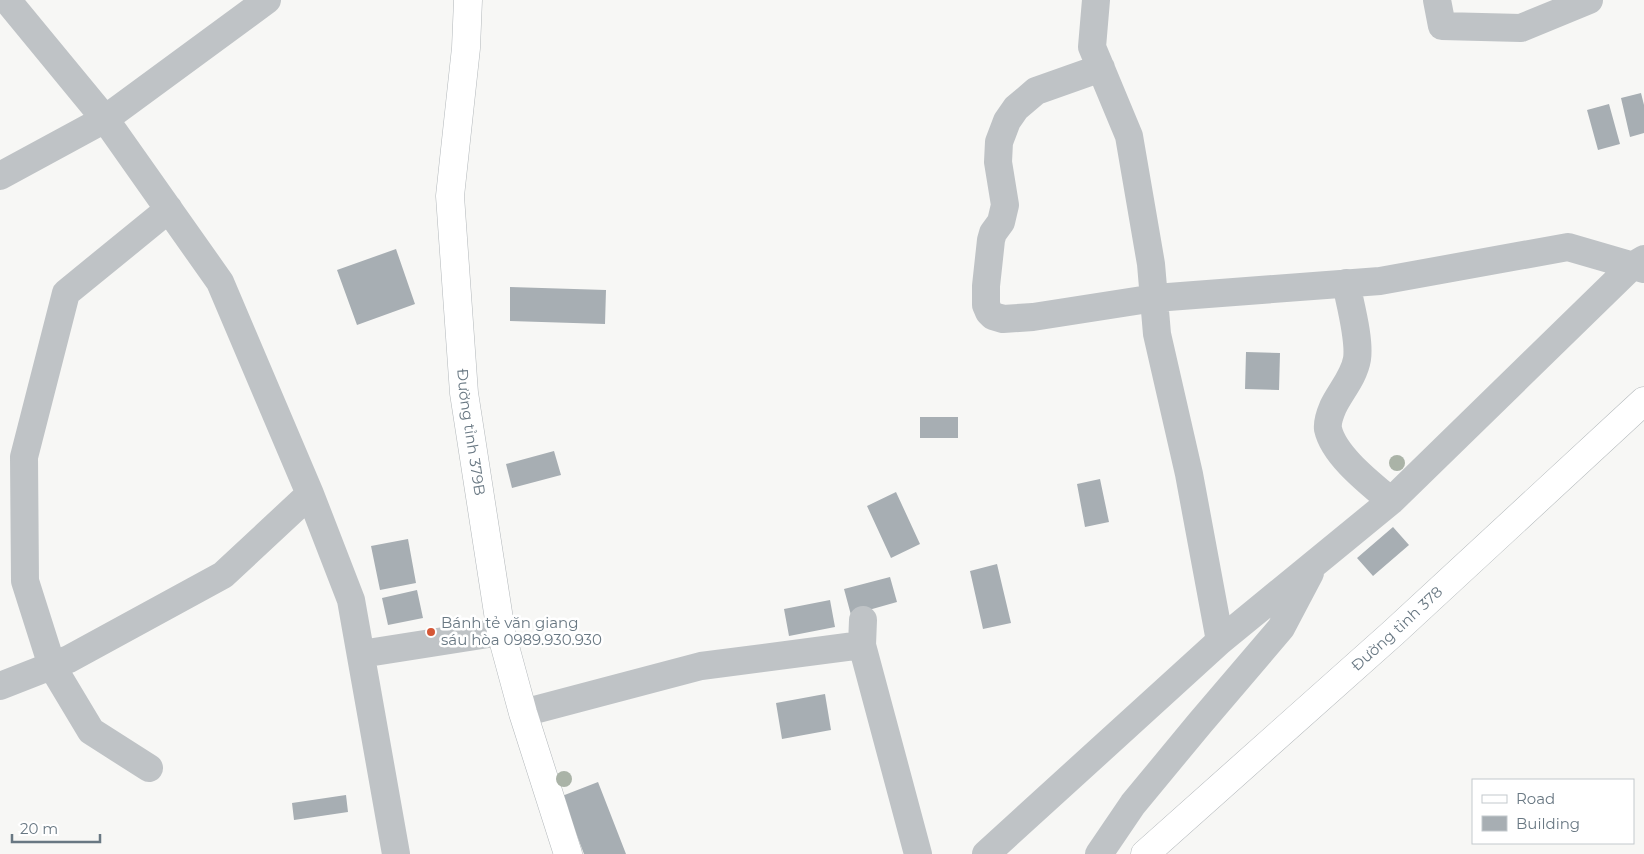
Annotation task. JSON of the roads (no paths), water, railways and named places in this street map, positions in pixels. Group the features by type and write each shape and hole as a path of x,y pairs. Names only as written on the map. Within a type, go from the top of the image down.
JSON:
{"main road":[{"name":"Đường tỉnh 379B","path":"468,0 466,48 450,196 464,393 501,632 523,713 568,854"},
{"name":"Đường tỉnh 378","path":"1146,854 1393,633 1644,401"}],"street":[{"path":"7,0 105,119 220,282 310,494 351,600 396,854"},
{"path":"0,176 105,119 267,0"},
{"path":"1096,0 1092,47 1129,136 1151,264 1157,334 1189,474 1220,641"},
{"path":"1437,0 1442,26 1521,28 1589,0"},
{"path":"1101,68 1036,91 1016,108 1007,121 1000,142 998,162 1005,205 1001,222 990,240 986,286 986,305 993,316 1002,318 1033,317 1154,298 1380,281 1568,247 1640,265"},
{"path":"149,768 91,731 52,666 25,581 24,457 66,293 169,209"},
{"path":"986,854 1220,641 1391,501 1640,265"},
{"path":"1346,283 1353,320 1357,358 1344,388 1333,406 1328,419 1328,430 1338,448 1355,471 1391,501"},
{"path":"0,686 69,659 223,574 310,494"},
{"path":"1099,854 1133,804 1281,628 1315,563"},
{"path":"361,654 501,632"},
{"path":"523,713 701,666 862,632 918,854"}],"place":[{"name":"Bánh tẻ văn giang sáu hòa 0989.930.930","path":"431,632"}]}
